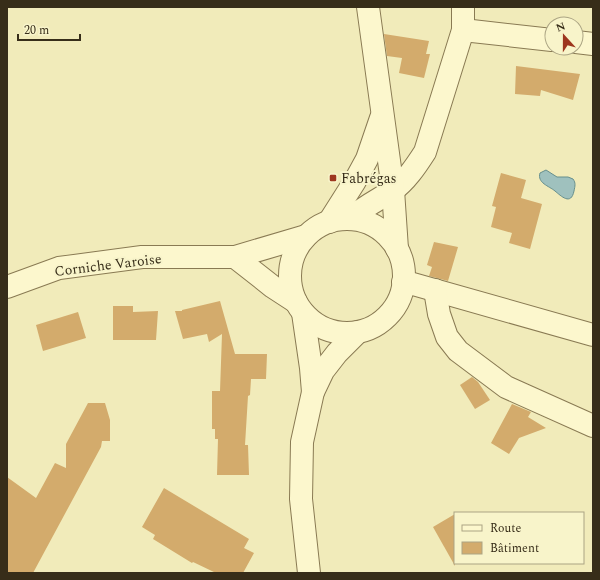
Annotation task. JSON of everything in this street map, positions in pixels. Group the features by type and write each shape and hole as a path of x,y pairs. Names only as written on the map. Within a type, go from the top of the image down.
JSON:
{"street":[{"path":"368,7 393,190 397,249"},
{"path":"309,573 301,499 302,442 312,392 311,368 300,308 291,289 290,275 292,260 297,247 306,236 321,225 339,220 393,190 414,168 425,152 463,30 463,7"},
{"path":"463,30 544,39"},
{"path":"339,220 355,181 367,159 383,114"},
{"path":"235,256 300,308 318,325 338,332 358,332 372,327 383,319 393,308 400,296 404,270 397,249 382,231 361,221 339,220"},
{"name":"Corniche Varoise","path":"7,287 59,268 142,257 235,256 306,236"},
{"path":"403,282 593,335"},
{"path":"435,290 439,314 447,337 458,351 506,386 593,426"},
{"path":"312,392 324,371 337,353 358,332"}],"water":[{"path":"546,170 557,177 568,177 573,179 575,186 573,196 571,198 568,199 563,197 542,182 540,179 540,173"}],"building":[{"path":"384,34 429,41 426,54 430,54 424,78 399,73 402,58 387,56"},
{"path":"516,66 580,74 573,100 541,90 540,96 515,94"},
{"path":"501,173 526,180 521,198 542,204 530,249 509,243 512,233 491,227 496,207 492,206"},
{"path":"434,242 458,247 448,281 429,276 432,267 427,265"},
{"path":"220,301 235,354 267,354 266,379 251,379 250,395 248,396 245,445 248,445 249,475 217,475 218,439 215,439 215,429 212,429 212,391 220,391 222,334 209,342 207,334 183,339 175,311 182,311"},
{"path":"113,306 133,306 133,312 158,311 156,340 113,340"},
{"path":"78,312 86,338 43,351 36,325"},
{"path":"472,377 478,382 490,400 475,409 460,385"},
{"path":"88,403 105,403 110,420 110,441 102,441 101,447 33,573 7,573 7,477 36,498 55,463 66,468 66,444"},
{"path":"512,404 531,412 528,417 546,428 519,438 509,454 491,443"},
{"path":"164,488 249,539 244,548 254,553 243,573 216,573 193,562 192,563 153,539 155,535 142,527"},
{"path":"454,515 455,566 433,527"}],"place":[{"name":"Fabrégas","path":"333,178"}]}
